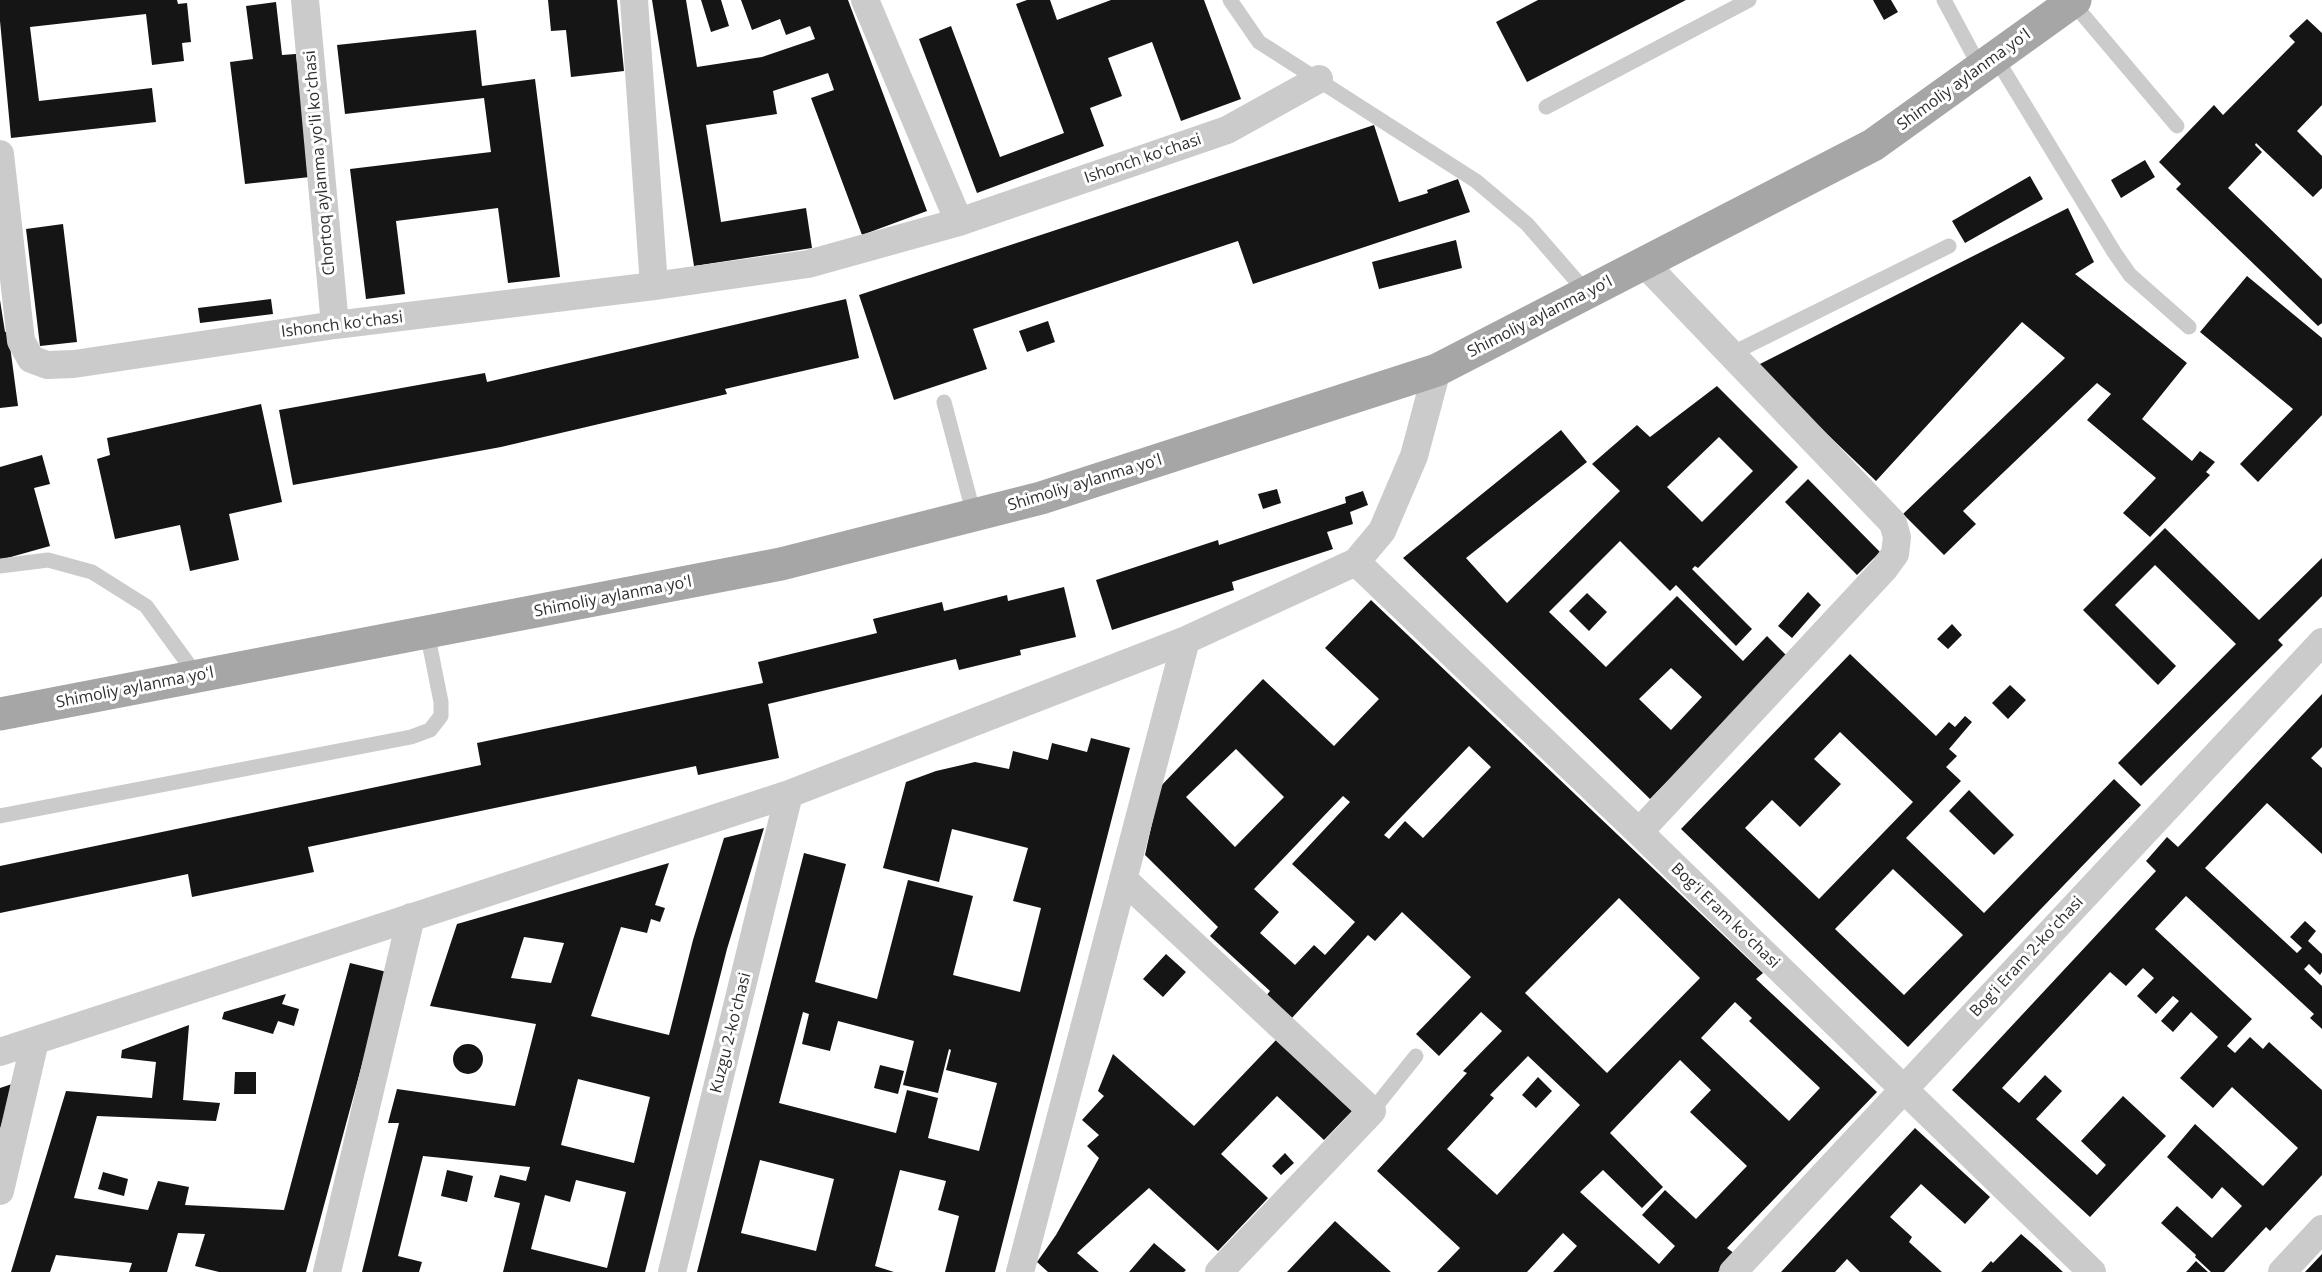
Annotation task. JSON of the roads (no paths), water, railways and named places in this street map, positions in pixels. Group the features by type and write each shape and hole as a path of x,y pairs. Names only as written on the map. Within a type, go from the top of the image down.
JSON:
{"main road":[{"name":"Shimoliy aylanma yoʻl","path":"0,714 781,564 1041,498 1437,370 1873,145 2074,1"}],"street":[{"name":"Chortoq aylanma yoʻli koʻchasi","path":"305,0 335,326"},
{"path":"634,0 654,286"},
{"path":"865,0 959,222"},
{"name":"Ishonch koʻchasi","path":"0,154 21,341 31,359 47,365 74,364 335,326 808,264 959,222 1227,130 1319,79"},
{"path":"1639,832 1876,578 1895,554 1897,537 1893,523 1644,263"},
{"path":"0,1052 789,794 1186,640 1356,562 1382,531 1414,456 1437,370"},
{"name":"Bogʻi Eram koʻchasi","path":"1356,562 1639,832 2092,1272"},
{"path":"1020,1272 1186,640"},
{"name":"Bogʻi Eram 2-koʻchasi","path":"1733,1272 2322,642"},
{"name":"Kuzgu 2-koʻchasi","path":"672,1272 789,794"},
{"path":"1123,879 1372,1111 1219,1272"},
{"path":"327,1272 411,917"},
{"path":"0,1191 35,1041"},
{"path":"2282,1272 2322,1229"}],"lane":[{"path":"1230,0 1259,42 1476,181 1527,224 1587,293"},
{"path":"1546,107 1749,0"},
{"path":"1944,0 2130,275 2188,327"},
{"path":"2074,1 2177,126"},
{"path":"1731,354 1949,246"},
{"path":"944,402 974,515"},
{"path":"0,566 48,560 92,572 146,606 196,676"},
{"path":"0,816 411,737 430,730 441,716 441,702 427,632"},
{"path":"1372,1111 1416,1056"}]}
